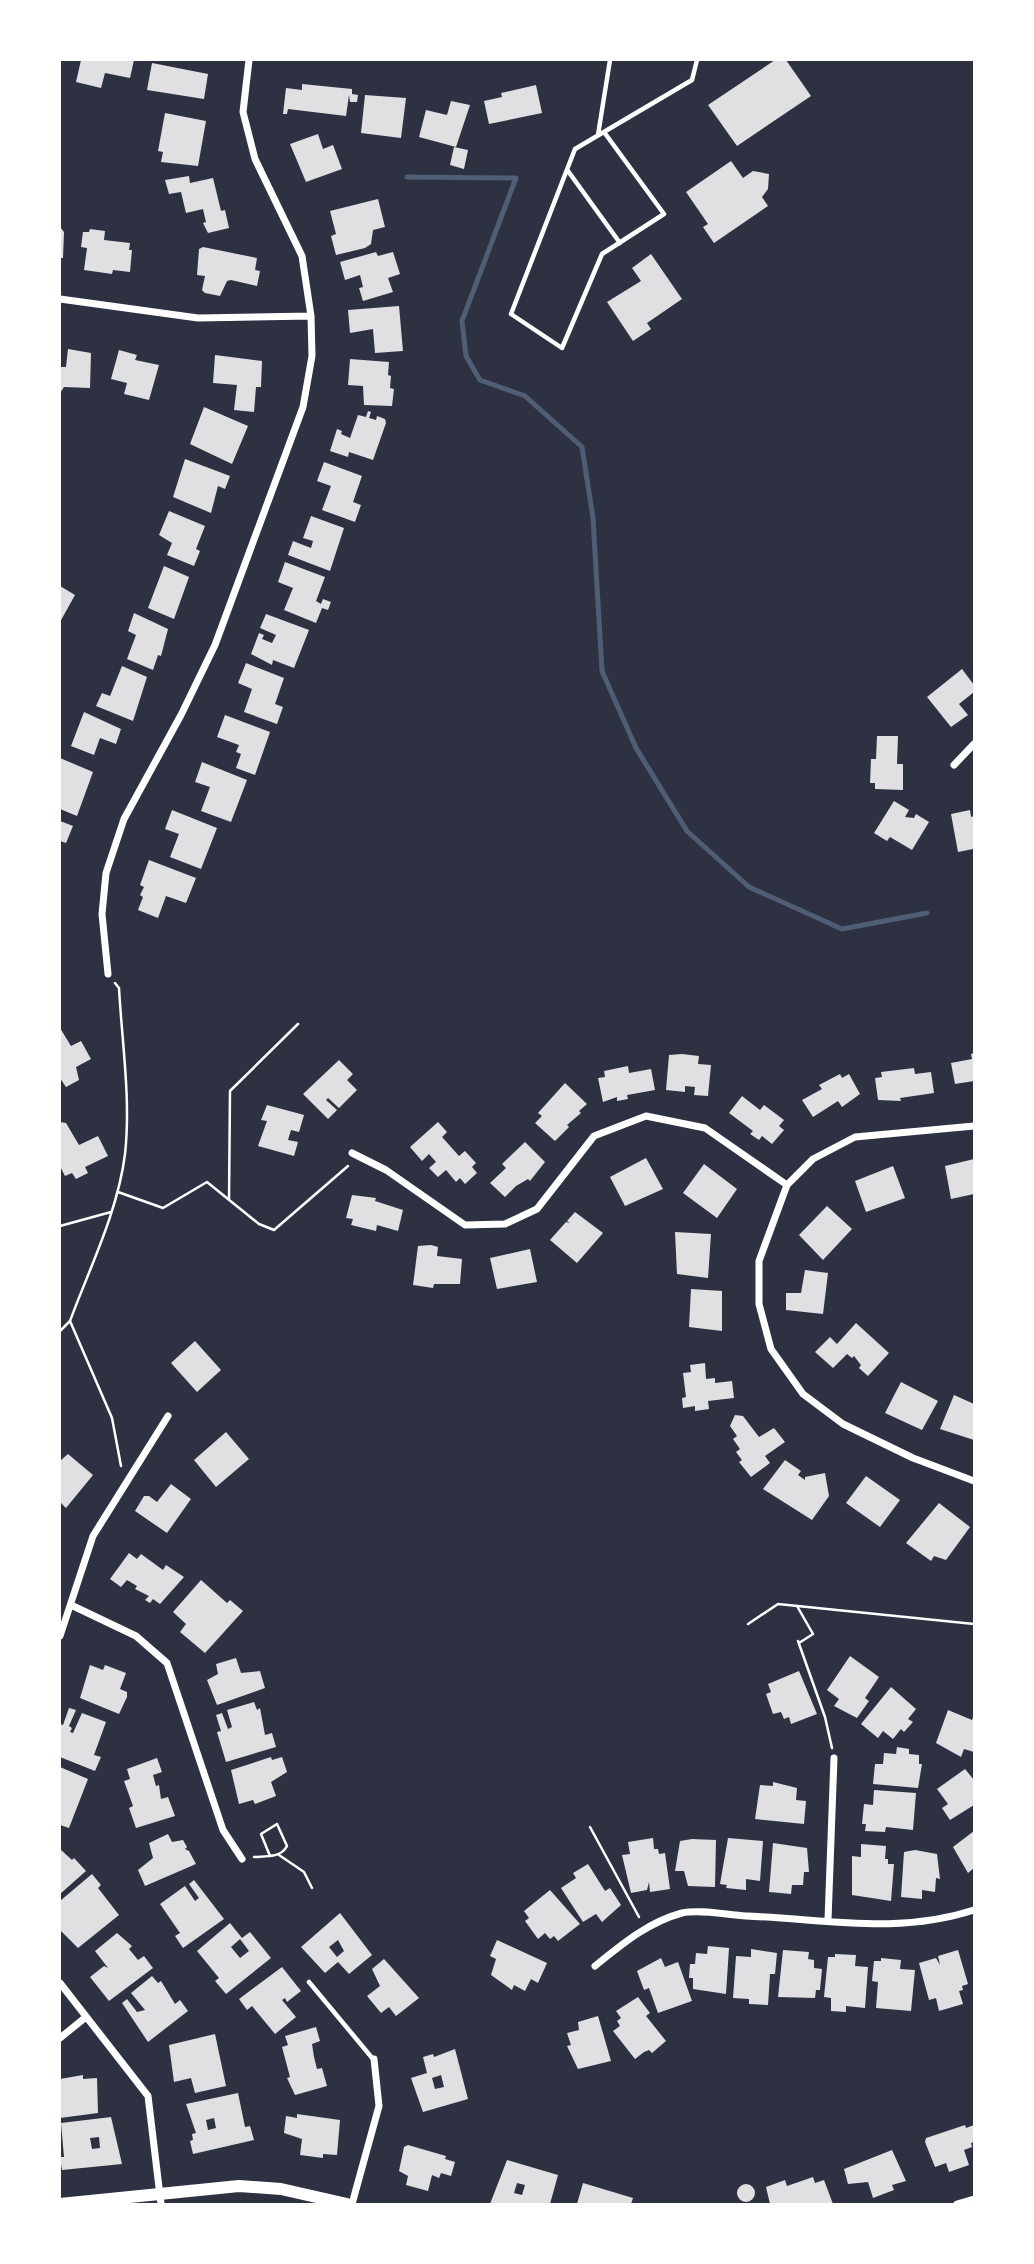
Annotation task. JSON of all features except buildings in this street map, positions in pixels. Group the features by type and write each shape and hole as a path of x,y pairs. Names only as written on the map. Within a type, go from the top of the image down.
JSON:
{"main road":[{"path":"60,2204 161,2199 239,2186 267,2188 349,2204"}],"street":[{"path":"108,974 102,914 106,873 124,818 181,715 215,645 303,407 312,356 311,316 302,256 255,159 243,112 249,60"},
{"path":"60,299 198,318 311,316"},
{"path":"954,765 975,744"},
{"path":"354,1154 386,1170 465,1225 505,1224 537,1209 594,1136 646,1116 705,1128 787,1185"},
{"path":"975,1126 855,1137 813,1159 787,1185 759,1261 759,1304 771,1349 803,1394 843,1424 913,1458 975,1481"},
{"path":"60,1636 93,1536 168,1416"},
{"path":"71,1605 136,1636 167,1663 223,1830 242,1859"},
{"path":"828,1920 834,1758"},
{"path":"595,1966 646,1929 683,1913 828,1920 872,1925 918,1924 975,1910"},
{"path":"60,1983 148,2096 161,2199"},
{"path":"60,2038 86,2017"},
{"path":"349,2204 379,2106 374,2059"},
{"path":"957,2204 975,2199"}],"lane":[{"path":"598,135 610,60"},
{"path":"604,132 664,214 602,254 562,348 511,314 575,149 692,79 696,60"},
{"path":"567,170 620,243"},
{"path":"309,1982 374,2059"}],"path":[{"path":"60,1331 70,1321 111,1212 118,1192 125,1154 126,1109 119,988 108,974"},
{"path":"229,1200 230,1091 298,1024"},
{"path":"118,1192 163,1208 207,1182 259,1224 274,1230 343,1174 354,1154"},
{"path":"60,1226 111,1212"},
{"path":"70,1321 112,1418 120,1465 132,1473"},
{"path":"748,1624 778,1604 975,1624"},
{"path":"797,1606 813,1634 798,1642 825,1717 834,1758"},
{"path":"270,1856 261,1834 277,1824 287,1846 279,1855"},
{"path":"590,1827 646,1929"},
{"path":"242,1859 279,1855 304,1872 312,1888"}],"waterway":[{"path":"407,177 516,178 462,321 466,356 480,380 525,396 582,447 593,518 602,671 636,748 687,831 749,887 842,929 927,913"}]}
